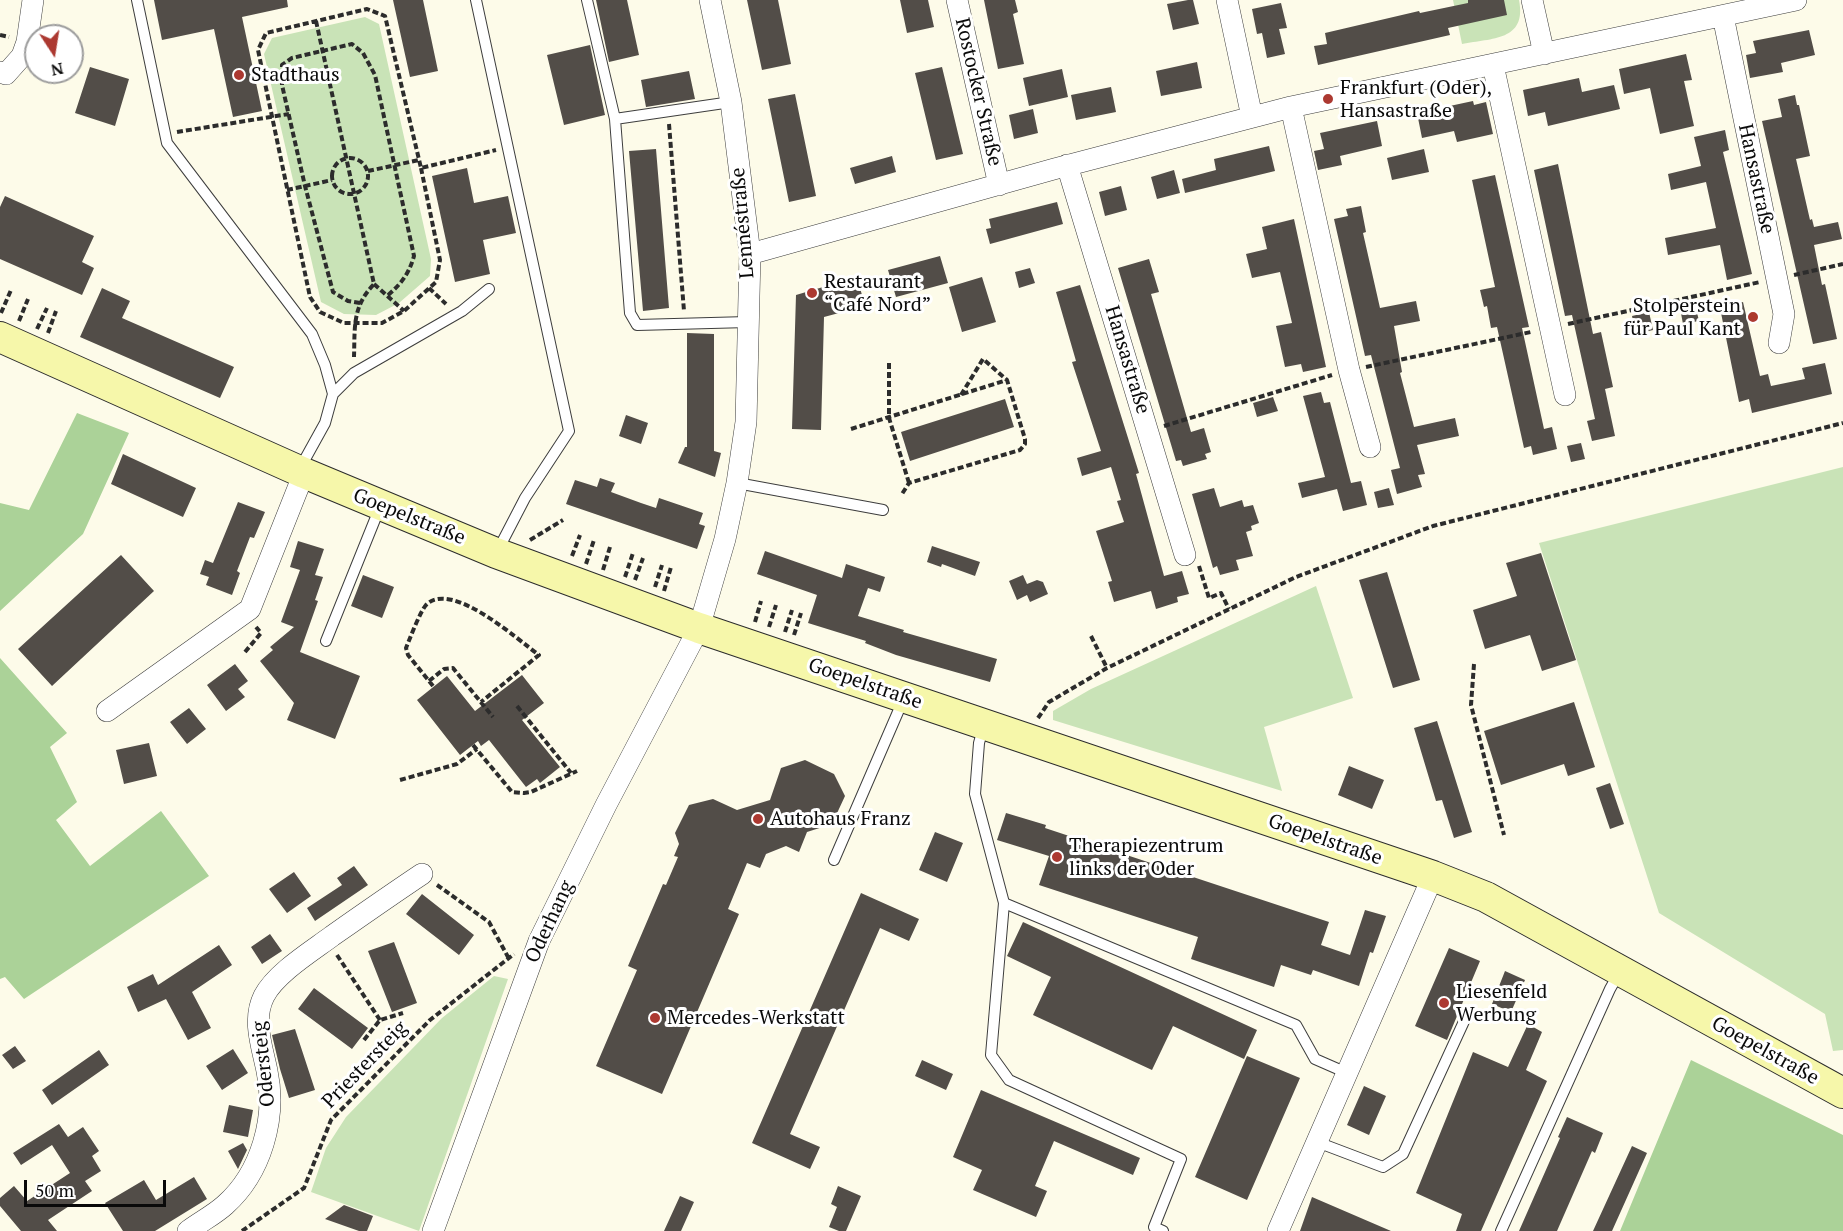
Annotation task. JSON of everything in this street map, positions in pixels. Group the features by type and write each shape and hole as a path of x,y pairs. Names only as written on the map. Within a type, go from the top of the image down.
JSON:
{"street":[{"path":"3,73 22,56 27,42 33,0"},
{"name":"Lennéstraße","path":"699,627 725,539 737,483 746,422 750,254 731,102 711,0"},
{"name":"Rostocker Straße","path":"957,0 999,184"},
{"path":"1227,0 1252,117"},
{"path":"1532,0 1544,54"},
{"path":"750,254 1067,165 1291,107 1796,0"},
{"name":"Hansastraße","path":"1723,16 1784,314 1779,343"},
{"path":"1493,65 1565,395"},
{"path":"1291,107 1349,370 1370,447"},
{"name":"Hansastraße","path":"1067,165 1185,555"},
{"name":"Goepelstraße","path":"9,329 301,472 496,553 699,627 1433,876 1486,897 1843,1093"},
{"path":"106,711 250,609 301,472"},
{"name":"Oderhang","path":"433,1231 539,941 699,627"},
{"name":"Odersteig","path":"188,1231 226,1204 247,1180 260,1153 270,1120 268,1077 258,1032 259,1008 264,997 292,965 422,874"},
{"path":"1278,1231 1433,876"}],"lane":[{"path":"138,0 167,143 312,334 325,365 333,394"},
{"path":"476,0 569,431 525,498 496,553"},
{"path":"587,0 615,119 630,313 637,325 748,322"},
{"path":"615,119 731,102"},
{"path":"301,472 325,423 333,394 354,373 457,314 489,289"},
{"path":"737,483 882,510"},
{"path":"326,640 381,505"},
{"path":"834,861 904,698"},
{"path":"984,725 979,743 975,794 1004,903 991,1055 1009,1080 1181,1159 1154,1227 1163,1231"},
{"path":"1004,903 1296,1025 1315,1059 1347,1074"},
{"path":"1501,1231 1610,988 1621,970"},
{"path":"1317,1142 1383,1167 1403,1154 1466,1017"}],"path":[{"path":"366,9 385,16 421,168 440,260 436,282 404,311 382,323 344,324 320,312 310,297 258,50 266,33 316,21 366,9"},
{"path":"316,21 374,284 404,311"},
{"path":"360,303 348,301 333,292 305,186 282,85 282,64 292,58 322,50 352,44 363,54 375,75 414,256 410,271 401,284 387,296"},
{"path":"668,112 685,324"},
{"path":"165,134 289,114"},
{"path":"421,168 508,147"},
{"path":"346,158 360,160 368,171 366,186 354,194 345,193 336,188 332,180 332,170 338,162 346,158"},
{"path":"368,171 419,160"},
{"path":"287,190 332,180"},
{"path":"1148,431 1349,370 1843,264"},
{"path":"354,373 355,323 362,297 374,284"},
{"path":"429,288 457,314"},
{"path":"0,313 11,290"},
{"path":"9,329 28,299"},
{"path":"37,329 47,308"},
{"path":"48,334 56,311"},
{"path":"902,494 909,483 1020,450 1025,444 1007,380 983,360 961,395"},
{"path":"889,363 889,417 909,483"},
{"path":"851,429 1007,380"},
{"path":"1029,739 1040,712 1049,702 1107,668 1296,577 1433,526 1843,423"},
{"path":"525,543 563,519"},
{"path":"571,559 580,535"},
{"path":"586,564 594,540"},
{"path":"603,570 610,547"},
{"path":"625,578 633,553"},
{"path":"1185,555 1197,559 1209,598 1221,593 1229,609"},
{"path":"635,581 643,558"},
{"path":"655,588 662,565"},
{"path":"664,591 671,567"},
{"path":"433,686 408,655 406,648 426,605 438,600 456,600 476,609 539,655 481,702"},
{"path":"755,622 761,601"},
{"path":"769,627 776,605"},
{"path":"785,632 792,610"},
{"path":"794,635 801,613"},
{"path":"1091,636 1107,668"},
{"path":"1474,664 1471,705 1504,835"},
{"path":"429,681 444,669 453,668 493,717"},
{"path":"517,705 571,773"},
{"path":"473,745 512,792 524,794 531,792 577,771"},
{"path":"400,780 457,764 477,749"},
{"path":"422,874 489,922 508,957"},
{"path":"327,940 380,1020"},
{"name":"Priestersteig","path":"242,1231 304,1188 331,1120 430,1020 508,957 539,941"},
{"path":"364,1041 380,1020 403,1013"}],"green space":[{"path":"1453,0 1519,0 1518,23 1505,35 1462,44"},
{"path":"365,17 379,24 431,259 430,276 399,303 376,315 344,314 321,302 264,54 272,38"},
{"path":"77,413 129,433 83,534 0,611 0,503 29,510"},
{"path":"1843,467 1843,1050 1833,1051 1825,1014 1659,913 1539,543"},
{"path":"1316,586 1353,698 1264,727 1282,791 1053,720 1053,711 1091,689"},
{"path":"0,658 67,733 50,747 77,802 56,820 90,866 161,811 209,876 24,999 5,977 0,979"},
{"path":"494,976 508,979 419,1231 311,1192 326,1148 346,1117 442,1018"},
{"path":"1691,1060 1843,1135 1843,1231 1620,1231"}],"building":[{"name":"Stadthaus","path":"154,0 287,0 288,7 242,17 262,111 233,117 214,29 162,40"},
{"path":"393,0 423,0 438,71 410,77"},
{"path":"596,0 627,0 639,55 609,62"},
{"path":"747,0 778,0 791,64 762,70"},
{"path":"900,0 928,0 934,27 907,33"},
{"path":"984,0 1015,0 1018,12 1013,14 1024,64 998,69"},
{"path":"1193,0 1199,24 1173,30 1167,4"},
{"path":"1468,0 1504,0 1507,15 1448,28 1450,35 1318,65 1314,46 1327,44 1325,33 1419,11 1420,13 1468,3"},
{"path":"1281,3 1287,28 1279,29 1285,54 1267,58 1262,33 1257,34 1252,9"},
{"path":"1809,30 1815,55 1781,63 1783,72 1750,78 1746,55 1756,53 1753,41"},
{"path":"590,45 605,115 564,125 547,55"},
{"path":"1686,54 1692,80 1684,81 1694,126 1660,134 1650,88 1624,94 1619,69"},
{"path":"1197,62 1202,88 1161,96 1156,71"},
{"path":"90,67 129,79 115,126 75,113"},
{"path":"942,67 963,154 936,160 915,73"},
{"path":"1062,69 1068,97 1029,106 1023,78"},
{"path":"689,71 695,99 646,107 641,80"},
{"path":"1579,78 1582,92 1614,85 1620,109 1548,126 1545,112 1528,116 1523,90"},
{"path":"1111,87 1116,112 1076,120 1071,95"},
{"path":"795,94 816,196 789,202 768,99"},
{"path":"1795,95 1810,156 1796,159 1810,220 1812,219 1814,227 1838,222 1842,239 1814,245 1837,339 1813,344 1762,121 1782,117 1778,99"},
{"path":"1473,101 1474,105 1486,102 1493,134 1457,142 1454,131 1422,138 1417,113"},
{"path":"1033,109 1038,133 1014,139 1009,115"},
{"path":"1377,121 1382,146 1340,156 1342,165 1318,170 1314,151 1324,149 1320,133"},
{"path":"1725,130 1729,150 1723,152 1752,274 1727,280 1720,245 1668,255 1665,238 1716,228 1706,182 1671,190 1668,174 1701,166 1694,137"},
{"path":"1269,146 1275,171 1185,193 1182,179 1216,170 1214,159"},
{"path":"656,149 669,308 643,311 629,151"},
{"path":"1424,149 1429,172 1392,180 1387,158"},
{"path":"892,156 896,172 855,184 850,168"},
{"path":"1558,164 1593,334 1601,332 1613,387 1605,389 1615,436 1592,441 1587,421 1595,419 1572,315 1565,316 1534,170"},
{"path":"467,168 474,203 508,196 516,233 483,240 490,274 455,282 432,176"},
{"path":"1174,170 1180,193 1157,199 1151,177"},
{"path":"1495,175 1529,327 1522,328 1544,429 1552,427 1557,449 1533,455 1531,446 1524,448 1497,327 1491,328 1487,306 1484,307 1480,290 1495,287 1472,180"},
{"path":"1121,186 1127,210 1105,216 1099,192"},
{"path":"5,196 94,236 82,262 94,268 82,295 0,259 0,207"},
{"path":"1057,202 1063,224 990,244 986,229 991,228 989,219"},
{"path":"1361,206 1366,232 1363,233 1380,308 1416,301 1420,321 1394,326 1402,372 1400,373 1414,427 1455,418 1459,436 1417,445 1425,474 1418,475 1422,487 1397,494 1391,470 1400,468 1371,355 1365,356 1334,219 1348,216 1346,209"},
{"path":"1294,219 1326,367 1303,372 1301,364 1285,367 1276,326 1292,323 1280,272 1252,278 1246,254 1267,249 1262,227"},
{"path":"940,256 948,283 896,297 888,270"},
{"path":"1149,259 1159,292 1151,294 1191,432 1204,428 1211,452 1205,454 1207,459 1183,466 1181,460 1176,461 1118,268"},
{"path":"1030,268 1035,283 1019,288 1015,272"},
{"path":"857,277 865,306 824,317 821,430 792,429 796,295"},
{"path":"982,277 996,322 962,332 949,287"},
{"path":"1080,285 1139,473 1136,474 1164,576 1182,571 1189,594 1177,597 1178,602 1156,609 1151,591 1114,602 1108,582 1112,581 1096,531 1124,522 1117,501 1121,500 1111,467 1082,476 1077,458 1101,451 1072,362 1076,361 1056,292"},
{"path":"102,288 130,301 122,318 234,367 220,398 80,337"},
{"path":"1743,302 1760,376 1768,374 1771,386 1805,379 1802,368 1825,363 1832,394 1752,413 1749,399 1739,402 1720,308"},
{"path":"1695,304 1699,321 1683,324 1680,308"},
{"path":"1649,312 1653,330 1636,334 1632,316"},
{"path":"687,333 714,334 714,451 721,453 715,477 678,463 687,447"},
{"path":"1321,392 1324,403 1330,402 1351,483 1361,481 1367,505 1343,511 1337,489 1302,498 1298,483 1325,477 1303,396"},
{"path":"1273,397 1278,411 1257,417 1253,403"},
{"path":"1005,399 1014,427 910,461 901,432"},
{"path":"626,415 648,423 641,444 619,436"},
{"path":"1581,443 1585,459 1571,462 1567,446"},
{"path":"123,454 196,488 183,517 111,484"},
{"path":"600,478 615,483 611,492 641,503 656,508 659,498 703,513 699,524 705,526 697,549 566,504 575,480 597,487"},
{"path":"1214,488 1220,507 1242,500 1244,507 1253,505 1259,523 1251,526 1252,530 1246,532 1253,556 1236,560 1239,570 1220,575 1217,566 1213,568 1192,494"},
{"path":"1389,488 1394,505 1378,508 1374,492"},
{"path":"238,502 265,512 254,538 250,537 237,571 240,573 232,595 206,585 209,577 200,574 205,560 213,563"},
{"path":"298,541 324,549 315,575 323,577 315,600 318,601 300,652 360,676 335,739 287,720 294,703 260,661 273,650 270,647 294,627 281,622 300,570 290,567"},
{"path":"932,546 980,562 975,576 942,564 941,567 927,562"},
{"path":"765,551 842,578 846,564 885,577 880,592 868,588 858,616 904,630 903,632 997,659 990,682 896,655 865,643 866,641 808,623 817,595 757,574"},
{"path":"1541,553 1576,660 1542,671 1530,635 1485,649 1473,610 1517,596 1506,563"},
{"path":"121,555 154,591 52,686 18,649"},
{"path":"1387,572 1420,680 1393,688 1359,580"},
{"path":"363,575 394,587 382,618 351,606"},
{"path":"1023,575 1027,584 1037,580 1043,582 1048,594 1030,602 1027,595 1017,600 1009,581"},
{"path":"235,664 248,681 238,689 245,697 226,711 207,685"},
{"path":"522,675 544,703 522,720 560,767 540,783 537,779 526,787 489,740 481,746 478,741 460,755 417,700 447,676 475,711"},
{"path":"1574,702 1595,767 1568,776 1564,764 1501,785 1484,731"},
{"path":"189,708 206,729 187,744 170,722"},
{"path":"1437,721 1472,832 1454,838 1442,800 1436,801 1414,728"},
{"path":"149,743 157,776 124,784 116,750"},
{"name":"Mercedes-Werkstatt","path":"805,760 834,774 845,796 832,824 807,832 799,852 786,846 766,854 760,868 747,863 728,909 739,914 662,1094 596,1066 637,970 628,966 663,884 666,885 678,857 674,856 679,844 675,833 689,805 713,799 737,810 770,800 781,768"},
{"path":"1349,766 1384,780 1372,809 1338,795"},
{"path":"1610,783 1624,824 1610,829 1596,788"},
{"path":"1006,813 1329,922 1321,945 1350,955 1365,910 1386,916 1373,953 1370,952 1359,986 1313,970 1311,975 1281,965 1274,987 1191,959 1198,937 1039,885 1049,856 997,840"},
{"path":"935,832 963,843 947,882 919,870"},
{"path":"354,866 368,885 315,921 307,908 342,885 337,878"},
{"path":"294,872 311,896 287,913 269,889"},
{"path":"861,893 919,919 909,941 880,928 790,1134 820,1147 810,1169 752,1143"},
{"path":"422,894 474,935 459,955 406,914"},
{"path":"1023,922 1257,1030 1244,1059 1173,1026 1152,1070 1033,1015 1051,977 1007,956"},
{"path":"270,934 282,951 262,964 251,947"},
{"path":"394,942 417,1003 392,1012 368,951"},
{"path":"219,945 232,965 192,992 211,1028 188,1040 166,999 138,1012 127,987 153,974 158,985"},
{"name":"Liesenfeld Werbung","path":"1449,948 1480,961 1447,1040 1415,1026"},
{"path":"1505,971 1525,980 1511,1012 1492,1004"},
{"path":"314,988 368,1028 352,1049 298,1009"},
{"path":"1528,1024 1542,1032 1526,1070 1547,1081 1481,1231 1456,1231 1462,1214 1416,1193 1473,1052 1508,1067"},
{"path":"295,1029 315,1090 289,1098 272,1035"},
{"path":"15,1046 26,1061 13,1069 2,1055"},
{"path":"233,1049 248,1073 222,1090 206,1066"},
{"path":"99,1050 109,1065 52,1105 42,1090"},
{"path":"1247,1056 1300,1078 1247,1200 1195,1177"},
{"path":"922,1060 953,1074 946,1090 915,1076"},
{"path":"1364,1086 1386,1096 1369,1135 1347,1125"},
{"path":"981,1090 1140,1158 1133,1175 1054,1141 1035,1186 1047,1191 1036,1217 973,1190 982,1170 953,1157"},
{"path":"229,1105 253,1110 248,1137 223,1132"},
{"path":"1567,1117 1603,1133 1595,1153 1592,1151 1557,1231 1519,1231 1560,1138 1558,1137"},
{"path":"59,1124 68,1137 83,1127 99,1151 92,1156 101,1171 85,1181 92,1191 48,1220 57,1231 21,1231 0,1206 0,1198 14,1186 27,1201 70,1173 52,1145 21,1165 13,1153"},
{"path":"243,1143 247,1150 238,1169 228,1151"},
{"path":"1632,1146 1647,1153 1612,1231 1593,1231"},
{"path":"194,1177 207,1199 155,1231 123,1231 105,1203 144,1180 156,1200"},
{"path":"838,1186 861,1196 846,1231 829,1227 837,1207 831,1204"},
{"path":"680,1196 694,1202 681,1231 664,1231"},
{"path":"1312,1197 1391,1231 1300,1231"},
{"path":"344,1205 373,1216 367,1231 359,1231 325,1219"}],"place":[{"name":"Stadthaus","path":"239,75"},
{"name":"Frankfurt (Oder), Hansastraße","path":"1328,99"},
{"name":"Restaurant “Café Nord”","path":"812,293"},
{"name":"Stolperstein für Paul Kant","path":"1753,317"},
{"name":"Autohaus Franz","path":"758,819"},
{"name":"Therapiezentrum links der Oder","path":"1057,857"},
{"name":"Liesenfeld Werbung","path":"1444,1003"},
{"name":"Mercedes-Werkstatt","path":"655,1018"}]}
